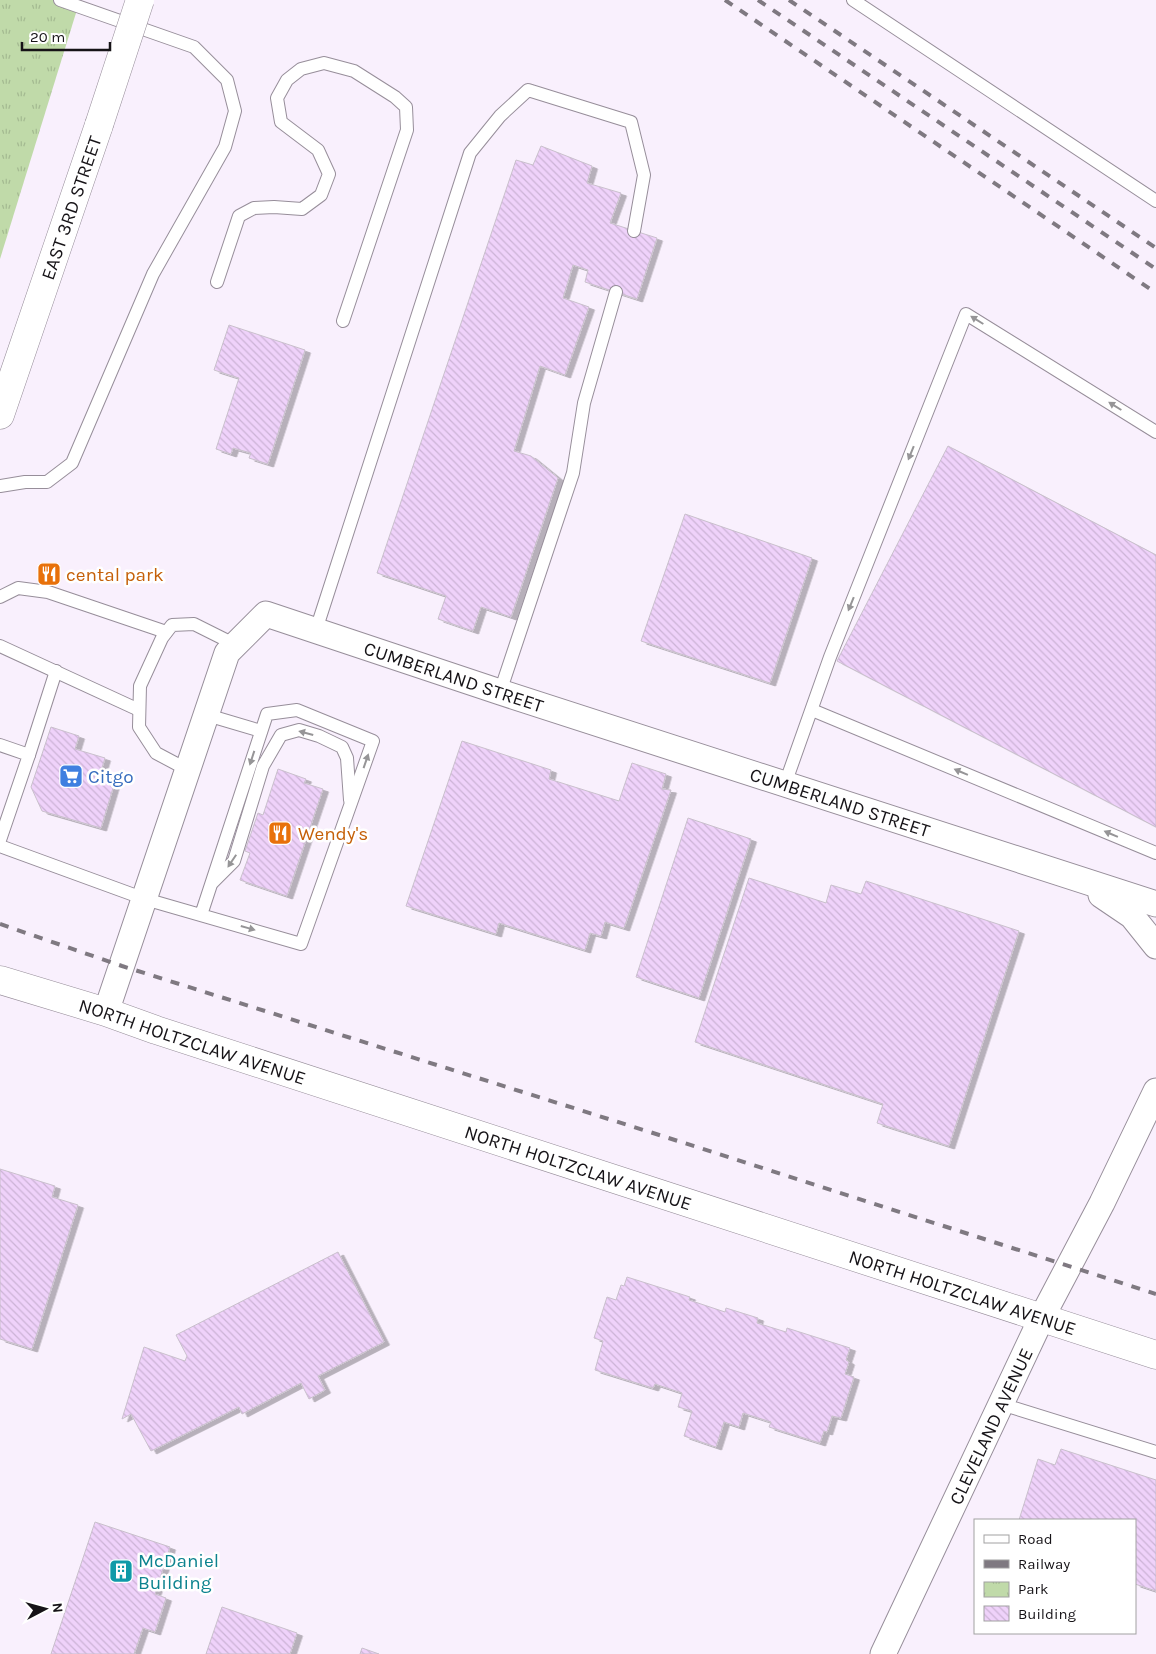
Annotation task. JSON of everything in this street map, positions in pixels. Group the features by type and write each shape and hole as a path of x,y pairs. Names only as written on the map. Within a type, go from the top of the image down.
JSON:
{"main road":[{"name":"EAST 3RD STREET","path":"0,414 140,0"},
{"name":"NORTH HOLTZCLAW AVENUE","path":"0,980 106,1012 156,1030 1156,1355"}],"street":[{"name":"CUMBERLAND STREET","path":"106,1012 227,653 266,614 500,692 1156,904"},
{"name":"CUMBERLAND STREET","path":"1056,872 1096,891 1132,916 1156,946"},
{"name":"CLEVELAND AVENUE","path":"883,1654 1042,1317 1102,1203 1156,1091"}],"lane":[{"path":"0,486 25,482 47,482 72,463 153,274 225,147 235,111 227,80 194,47 60,0"},
{"path":"853,0 1156,201"},
{"path":"217,282 239,216 254,208 274,206 302,209 321,195 330,174 318,150 280,122 277,98 287,80 301,69 324,63 354,71 395,97 406,107 407,130 343,321"},
{"path":"316,630 470,154 500,116 528,90 631,122 644,174 634,230"},
{"path":"500,692 573,473 584,403 616,292"},
{"path":"785,784 830,657 966,314 1156,432"},
{"path":"0,598 18,588 48,592 166,632"},
{"path":"188,770 156,753 139,727 140,686 162,638 172,624 194,624 236,645"},
{"path":"0,646 139,710"},
{"path":"0,840 56,671"},
{"path":"0,846 145,899 301,944 373,741 297,710 267,714 201,915"},
{"path":"812,710 1156,853"},
{"path":"207,715 261,732"},
{"path":"211,884 234,861 263,766 281,735 299,730 319,736 342,747 347,758 350,808"},
{"path":"0,745 29,756"},
{"path":"1001,1404 1156,1452"}],"green space":[{"path":"0,0 80,0 0,259"}],"building":[{"path":"541,146 592,166 587,183 621,193 610,223 657,238 637,299 585,282 588,270 573,265 563,298 589,307 565,375 540,366 514,451 531,456 558,478 511,617 481,607 473,631 438,619 446,596 377,573 516,160 533,165"},
{"path":"229,325 305,350 268,464 249,458 251,453 233,448 231,454 216,449 239,378 214,370"},
{"path":"948,446 1156,555 1156,827 837,661"},
{"path":"685,514 812,558 770,683 641,641"},
{"name":"Citgo","path":"51,727 79,736 75,749 105,758 100,774 116,778 101,828 42,811 31,787"},
{"path":"462,741 551,770 549,779 619,801 632,763 666,774 662,789 671,790 624,928 605,922 601,936 590,933 585,950 499,923 496,934 406,906"},
{"name":"Wendy's","path":"278,769 306,779 304,783 323,789 287,896 240,880 250,853 245,851 258,813 263,815"},
{"path":"688,818 751,839 699,998 636,977"},
{"path":"749,878 826,903 831,885 861,894 866,881 1019,931 949,1146 877,1123 883,1104 695,1042"},
{"path":"0,1169 55,1186 52,1197 78,1205 32,1349 0,1339"},
{"path":"338,1252 384,1342 318,1376 325,1390 309,1399 301,1383 242,1414 239,1407 151,1451 131,1414 122,1419 144,1347 185,1361 187,1356 176,1335"},
{"path":"627,1277 690,1297 689,1300 725,1312 726,1308 758,1318 757,1323 786,1332 787,1328 850,1348 846,1360 849,1362 845,1374 854,1377 841,1418 832,1416 827,1432 824,1431 820,1443 769,1427 771,1422 743,1413 739,1427 724,1422 716,1447 684,1436 692,1411 678,1407 682,1393 655,1384 653,1388 595,1370 603,1341 594,1338 607,1297 616,1300 621,1285 624,1286"},
{"path":"1061,1449 1156,1480 1156,1591 1136,1584 1136,1519 1019,1519 1038,1459 1055,1465"},
{"name":"McDaniel Building","path":"95,1522 170,1547 155,1594 166,1598 155,1632 143,1628 134,1654 51,1654"},
{"name":"McDaniel Building","path":"222,1607 297,1633 290,1654 206,1654"},
{"path":"362,1648 379,1654 360,1654"}],"railway":[{"path":"725,0 1156,293"},
{"path":"758,0 1156,269"},
{"path":"789,0 1156,248"},
{"path":"0,924 122,966 1156,1294"}],"place":[{"name":"cental park","path":"49,574"},
{"name":"Citgo","path":"71,776"},
{"name":"Wendy's","path":"280,833"},
{"name":"McDaniel Building","path":"121,1571"}]}
